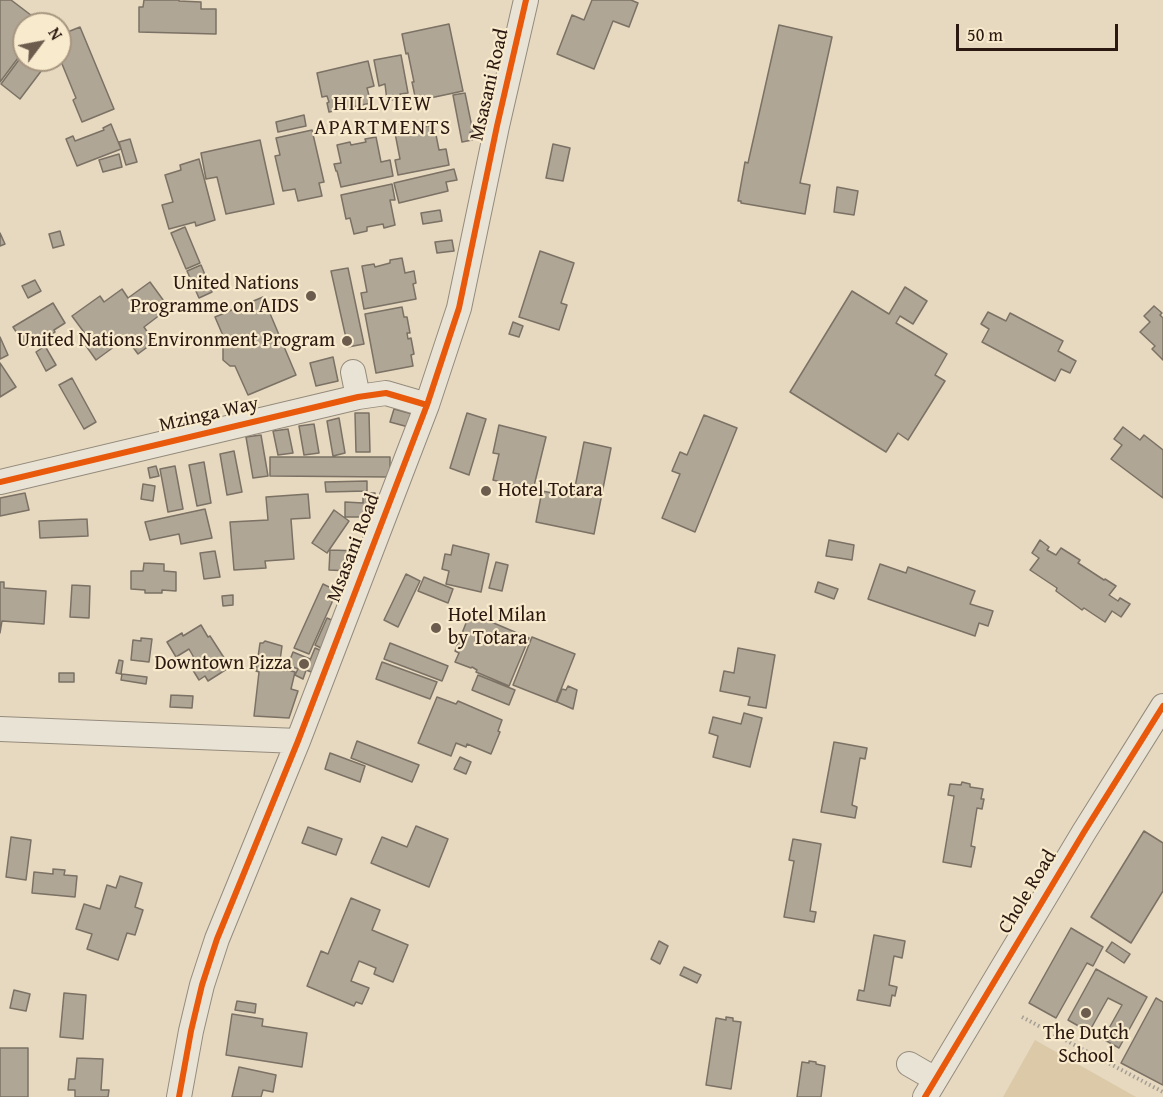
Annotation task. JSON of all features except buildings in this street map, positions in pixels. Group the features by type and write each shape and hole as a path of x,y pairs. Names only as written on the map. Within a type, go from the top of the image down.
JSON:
{"street":[{"name":"Msasani Road","path":"179,1097 202,985 217,939 298,741 426,405 459,308 526,0"},
{"path":"353,372 358,397"},
{"name":"Mzinga Way","path":"0,482 358,397 386,393 426,405"},
{"name":"Chole Road","path":"930,1088 1084,832 1163,706"},
{"path":"0,729 298,741"},
{"path":"909,1064 930,1088"}],"path":[{"path":"1022,1017 1163,1092"}],"shaded area":[{"path":"1035,1040 1136,1097 1003,1097"}],"cycle path":[{"path":"179,1097 202,985 217,939 298,741 427,405 459,308 526,0"},
{"path":"0,482 358,397 386,393 427,405"},
{"path":"925,1097 1084,832 1163,706"}],"place":[{"name":"United Nations Programme on AIDS","path":"311,296"},
{"name":"United Nations Environment Program","path":"347,341"},
{"name":"Hotel Totara","path":"486,491"},
{"name":"Hotel Milan by Totara","path":"436,628"},
{"name":"Downtown Pizza","path":"304,664"},
{"name":"The Dutch School","path":"1086,1013"}],"district":[{"name":"HILLVIEW APARTMENTS","path":"383,117"}]}
